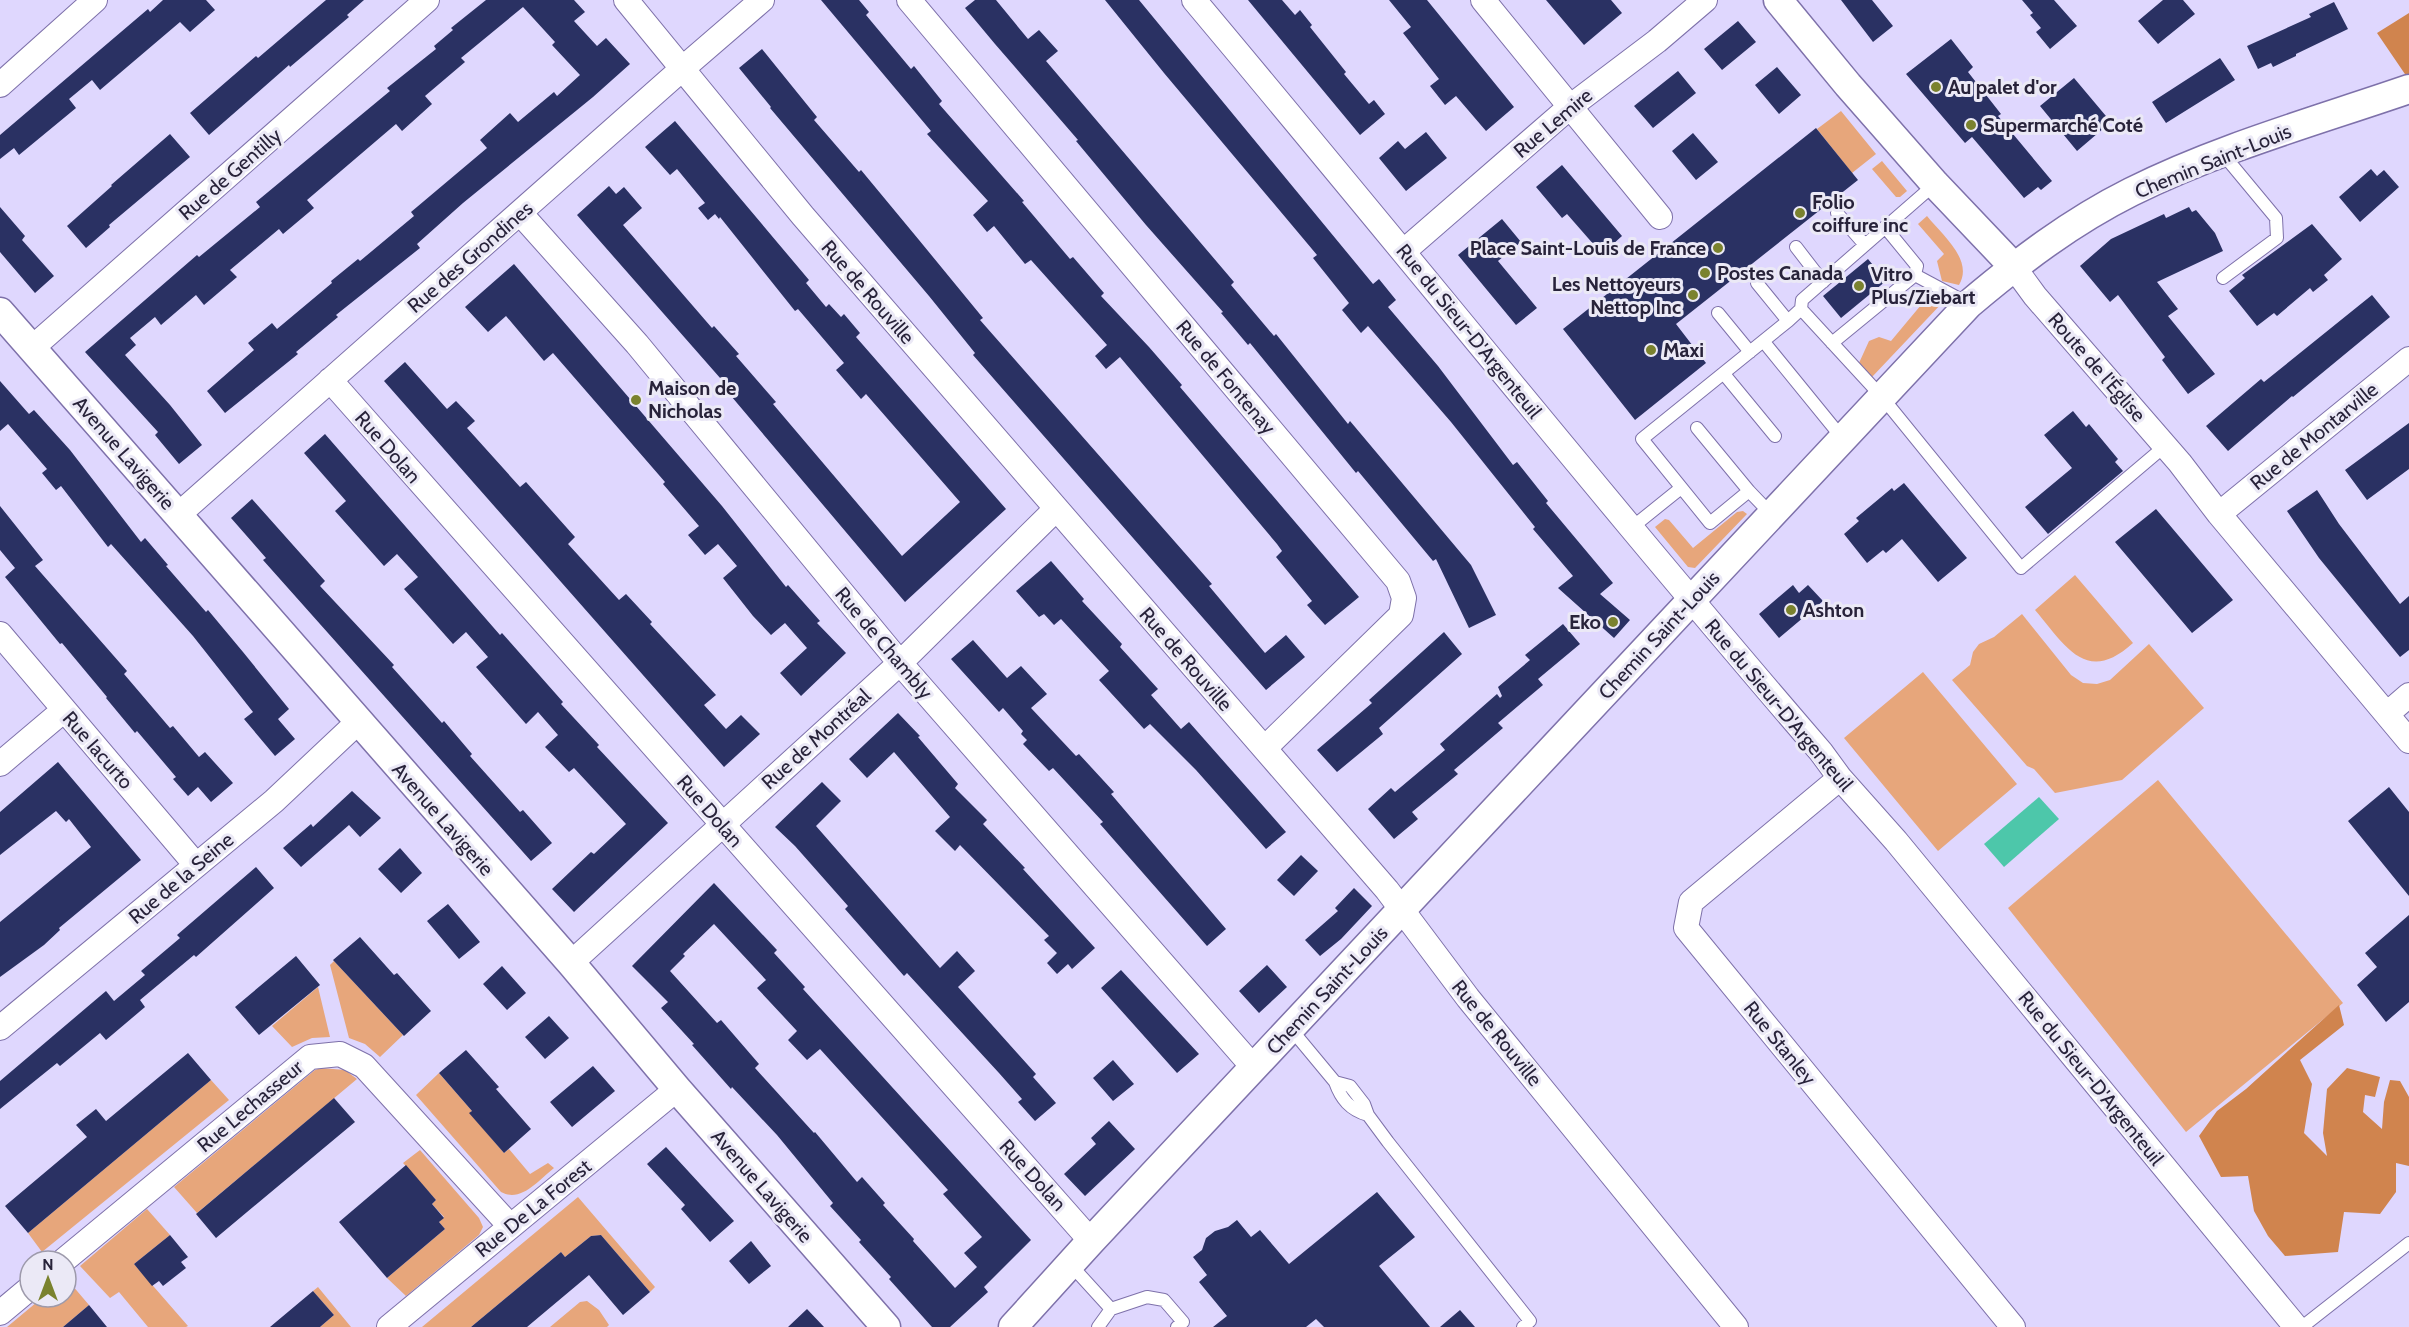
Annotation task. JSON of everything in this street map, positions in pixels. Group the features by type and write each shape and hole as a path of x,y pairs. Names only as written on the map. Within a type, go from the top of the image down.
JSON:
{"street":[{"path":"0,85 95,0"},
{"name":"Rue de Gentilly","path":"32,348 427,0"},
{"name":"Rue de Rouville","path":"626,0 802,216 1403,909 1416,932 1468,998 1736,1327"},
{"name":"Rue des Grondines","path":"178,515 762,0"},
{"name":"Rue de Fontenay","path":"909,0 1398,581 1404,598 1401,615 1265,748"},
{"name":"Rue du Sieur-D'Argenteuil","path":"1194,0 1404,251 1630,529 1896,841 2296,1327"},
{"path":"1483,0 1660,218"},
{"name":"Rue Lemire","path":"1404,251 1571,106 1657,41 1705,0"},
{"name":"Route de l'Église","path":"1778,0 1848,85 1935,184 2013,266 2035,296 2165,446 2409,741"},
{"name":"Chemin Saint-Louis","path":"1013,1327 1969,304 2013,266 2071,226 2130,193 2222,153 2409,89"},
{"name":"Rue de Chambly","path":"520,213 637,344 900,663 1254,1068"},
{"name":"Avenue Lavigerie","path":"0,312 571,963 677,1089 885,1327"},
{"name":"Rue de Montarville","path":"2219,514 2409,359"},
{"name":"Rue Dolan","path":"330,380 1091,1241"},
{"name":"Rue de Montréal","path":"571,963 900,663 1056,509"},
{"name":"Rue Iacurto","path":"0,634 196,865"},
{"path":"2387,714 2409,695"},
{"path":"0,764 64,710"},
{"name":"Rue de la Seine","path":"0,1028 274,801 358,722"},
{"name":"Rue Stanley","path":"1840,778 1691,902 1686,928 2013,1327"},
{"name":"Rue Lechasseur","path":"78,1249 310,1057 340,1054 364,1066 510,1226"},
{"name":"Rue De La Forest","path":"389,1327 677,1089"},
{"path":"0,1313 18,1298"}],"lane":[{"path":"2222,153 2276,218 2277,238 2223,278"},
{"path":"1749,491 1710,523 1642,440 1764,342 1801,309 1802,300 1935,184"},
{"path":"1837,213 1865,245"},
{"path":"1832,343 1915,275 1917,266 1885,227"},
{"path":"1797,247 1823,282"},
{"path":"1915,275 1969,304"},
{"path":"1757,283 1788,321"},
{"path":"1801,309 1882,397 2021,568 2165,446"},
{"path":"1718,313 1750,352"},
{"path":"1764,342 1843,439"},
{"path":"1724,374 1776,436"},
{"path":"1697,428 1772,515"},
{"path":"1630,529 1682,488"},
{"path":"1291,1029 1335,1082 1350,1086 1364,1104 1368,1114 1530,1321 1523,1327"},
{"path":"2302,1327 2409,1243"},
{"path":"1070,1264 1111,1309"},
{"path":"1098,1327 1111,1309 1147,1297 1164,1300 1183,1322 1177,1327"}],"shaded area":[{"path":"2409,13 2409,80 2377,33"},
{"path":"1841,111 1876,154 1852,173 1817,129"},
{"path":"1882,161 1907,191 1900,197 1896,197 1872,169"},
{"path":"1927,216 1959,257 1963,276 1959,285 1942,281 1937,261 1944,254 1918,224"},
{"path":"1932,298 1943,302 1872,377 1859,363 1869,341 1879,337 1891,341 1926,299"},
{"path":"1743,511 1747,514 1695,568 1688,567 1655,527 1665,519 1669,520 1693,548 1737,512"},
{"path":"2075,575 2133,643 2117,655 2102,661 2089,661 2078,656 2056,636 2035,610"},
{"path":"2022,614 2071,675 2083,683 2097,684 2110,680 2149,644 2204,708 2122,780 2055,793 2034,769 2027,766 1952,680 1970,665 1973,652 1979,644 1994,637"},
{"path":"1923,672 2017,784 1938,851 1844,738"},
{"path":"2158,780 2343,1003 2186,1132 2008,908"},
{"path":"2039,797 2059,819 2004,867 1984,844"},
{"path":"334,961 403,1035 380,1057 365,1044 349,1038 330,965"},
{"path":"318,987 330,1037 312,1038 292,1047 272,1026"},
{"path":"2339,1005 2344,1025 2300,1060 2312,1084 2304,1133 2327,1156 2323,1133 2327,1089 2347,1068 2380,1077 2375,1097 2365,1095 2363,1112 2382,1129 2384,1102 2390,1080 2400,1081 2409,1097 2409,1166 2396,1163 2396,1192 2380,1214 2344,1212 2338,1252 2285,1256 2268,1236 2254,1211 2248,1176 2221,1177 2199,1136 2217,1111 2246,1089"},
{"path":"321,1068 345,1070 357,1079 197,1213 174,1187 315,1070"},
{"path":"439,1073 504,1153 509,1149 530,1174 548,1163 554,1168 523,1192 508,1195 501,1192 416,1095"},
{"path":"211,1080 229,1100 46,1249 40,1249 28,1233"},
{"path":"420,1150 479,1218 483,1227 479,1235 406,1296 387,1278 445,1229 439,1222 444,1217 432,1204 436,1200 403,1163"},
{"path":"578,1197 655,1287 650,1292 601,1235 591,1236 565,1257 561,1252 471,1327 422,1327"},
{"path":"147,1209 170,1235 134,1264 188,1326 186,1327 148,1327 119,1292 110,1298 80,1266"},
{"path":"318,1287 351,1327 320,1327 334,1315 313,1291"},
{"path":"78,1292 89,1305 63,1327 7,1327 29,1309 78,1309"},
{"path":"587,1301 599,1310 609,1325 607,1327 550,1327 580,1302"}],"building":[{"path":"163,0 206,0 215,10 190,32 180,22 100,90 92,80 69,99 76,108 19,155 14,148 0,159 0,135 148,9 150,12"},
{"path":"326,0 364,0 347,15 349,17 290,67 289,65 209,135 190,113"},
{"path":"486,0 574,0 585,12 574,21 597,46 606,38 630,64 463,203 417,244 420,248 336,315 338,317 296,352 298,354 225,413 207,391 254,350 248,343 272,323 277,329 332,283 331,281 358,259 360,261 414,216 411,212 487,148 480,140 510,113 518,122 554,92 557,96 580,75 552,45 555,42 523,7 461,58 465,62 425,96 432,104 402,131 396,124 307,200 314,208 283,234 279,229 230,270 237,277 204,305 196,295 161,325 155,317 130,338 136,345 125,355 202,445 179,464 155,435 158,432 85,352 197,255 199,257 260,207 256,202 390,91 387,88 436,49 434,46 453,30 451,28"},
{"path":"821,0 859,0 869,12 866,15 911,69 914,66 942,101 939,104 1024,201 1022,202 1070,259 1073,257 1104,293 1101,296 1182,385 1180,387 1359,597 1325,625 1307,605 1312,601 1276,557 1282,551 1277,544 1120,357 1106,369 1095,356 1107,345 1031,260 1025,264 994,226 987,232 973,215 988,201 927,134 931,131"},
{"path":"975,0 996,0 1028,39 1039,30 1058,51 1046,61 1234,282 1231,285 1274,336 1276,334 1348,424 1350,421 1471,565 1496,615 1469,628 1436,559 1433,561 1358,471 1356,473 1250,343 1248,345 1221,313 1223,312 1146,225 1076,141 1078,140 965,8"},
{"path":"1105,0 1139,0 1373,284 1379,279 1396,300 1388,307 1438,366 1513,465 1517,462 1548,501 1546,503 1613,583 1600,594 1630,620 1614,638 1558,588 1573,576 1533,529 1535,527 1451,422 1368,326 1361,333 1342,310 1349,303 1313,258 1317,255"},
{"path":"1248,0 1282,0 1295,15 1300,10 1312,25 1310,27 1346,72 1344,74 1369,104 1374,100 1385,114 1360,135"},
{"path":"1389,0 1427,0 1514,107 1486,131 1456,96 1445,105 1430,86 1439,79 1403,33 1411,27"},
{"path":"1546,0 1611,0 1622,13 1584,45"},
{"path":"1841,0 1872,0 1893,26 1873,42"},
{"path":"2022,0 2054,0 2077,26 2050,49 2036,32 2041,28 2030,15 2033,13"},
{"path":"2163,0 2183,0 2195,14 2158,44 2138,21"},
{"path":"2334,2 2348,29 2273,67 2271,63 2258,69 2247,46 2311,17 2309,14"},
{"path":"1738,21 1756,42 1722,70 1704,49"},
{"path":"1951,39 1973,67 1968,72 2001,114 1998,116 2052,181 2041,190 2038,187 2024,198 1972,137 1965,143 1906,74"},
{"path":"762,49 817,117 814,120 859,172 861,170 983,318 980,320 1212,584 1209,586 1265,653 1286,635 1305,657 1266,690 973,355 975,353 929,296 770,108 739,68"},
{"path":"2220,58 2235,80 2166,123 2152,102"},
{"path":"1777,67 1801,95 1779,114 1755,85"},
{"path":"1678,71 1696,93 1653,128 1634,106"},
{"path":"2074,78 2111,122 2077,151 2040,106"},
{"path":"675,121 809,280 806,283 826,307 829,304 841,317 844,314 860,333 856,337 1006,509 905,602 726,390 728,387 577,215 609,186 616,194 624,187 642,208 623,225 712,328 714,326 739,354 736,356 776,402 773,404 902,556 960,502 866,394 861,399 836,370 844,363 798,309 795,311 720,217 719,219 715,214 708,220 698,208 705,203 677,169 670,175 645,147"},
{"name":"Place Saint-Louis de France","path":"1816,128 1858,180 1676,324 1706,363 1635,420 1563,329"},
{"path":"1426,132 1447,158 1406,191 1379,158 1398,141 1405,149"},
{"path":"1693,133 1718,162 1696,180 1672,151"},
{"path":"170,134 190,157 109,225 110,227 86,248 67,226"},
{"path":"1562,165 1622,236 1602,254 1567,214 1562,218 1536,187"},
{"path":"2371,169 2377,176 2384,170 2399,187 2360,222 2339,197"},
{"path":"0,207 25,236 22,240 54,276 35,293 0,252"},
{"path":"2189,207 2192,212 2196,210 2215,233 2223,251 2157,282 2178,309 2168,316 2215,374 2188,394 2162,360 2165,357 2118,295 2110,302 2080,266 2111,239 2164,214 2166,218"},
{"path":"1502,219 1521,242 1498,261 1537,308 1516,325 1458,255"},
{"path":"2312,224 2342,259 2324,275 2328,280 2313,292 2310,288 2277,316 2274,313 2257,326 2229,291 2245,278 2242,275"},
{"path":"1868,259 1886,281 1841,318 1823,296"},
{"path":"514,264 722,506 786,587 788,585 820,621 817,623 846,653 801,696 780,673 807,648 785,623 771,635 753,616 723,578 737,566 718,544 705,555 688,535 699,526 663,484 665,482 553,353 544,361 506,316 488,332 465,307"},
{"path":"2372,295 2390,317 2228,451 2206,426 2261,379 2264,382"},
{"path":"405,362 447,409 456,401 475,421 467,428 520,487 526,482 575,537 568,544 619,600 626,594 652,622 650,624 716,695 704,705 726,729 741,715 760,734 724,767 384,381"},
{"path":"0,381 29,414 34,410 70,450 141,542 145,538 168,565 166,566 206,612 208,610 289,709 278,719 295,739 275,756 244,719 253,712 193,636 111,544 108,547 61,486 56,490 42,473 47,469 8,424 0,431"},
{"path":"2073,411 2086,427 2089,424 2118,459 2115,462 2123,471 2048,534 2025,507 2072,468 2044,435"},
{"path":"2409,423 2409,469 2367,500 2345,470"},
{"path":"325,434 500,635 502,633 563,702 561,704 599,745 597,747 668,823 574,912 552,889 591,852 594,854 626,824 574,768 569,772 545,747 558,735 538,712 526,724 476,667 488,657 466,632 453,644 404,589 418,577 397,554 384,566 335,511 346,501 304,453"},
{"path":"1904,483 1967,558 1938,582 1902,539 1886,553 1883,550 1867,563 1844,534 1859,521 1856,518 1892,488 1894,491"},
{"path":"2317,490 2339,524 2400,604 2409,596 2409,650 2400,657 2319,558 2287,511"},
{"path":"252,499 325,581 320,586 394,665 392,667 442,723 444,721 472,754 470,756 520,812 523,810 552,843 531,861 263,560 266,558 231,518"},
{"path":"0,506 43,560 35,566 127,671 124,674 170,728 173,726 199,757 205,752 233,783 211,802 198,787 188,796 173,779 176,777 137,731 135,733 5,577 15,568 0,550"},
{"path":"2156,509 2233,600 2192,633 2115,542"},
{"path":"1051,561 1084,599 1082,601 1122,644 1120,647 1158,689 1151,695 1181,729 1189,722 1286,832 1266,849 1196,770 1150,724 1144,729 1099,680 1109,671 1061,619 1054,625 1044,614 1039,617 1016,591"},
{"path":"1793,585 1799,593 1808,585 1823,601 1779,638 1759,614"},
{"path":"1563,624 1580,644 1538,679 1543,685 1498,723 1503,728 1454,770 1458,774 1412,812 1418,819 1394,839 1368,809 1391,788 1395,792 1445,750 1440,744 1497,694 1500,698 1502,696 1498,687 1530,660 1525,655"},
{"path":"1444,632 1462,654 1379,728 1383,734 1337,772 1317,750 1372,703 1369,700"},
{"path":"973,640 1007,678 1021,666 1047,694 1031,708 1076,756 1079,754 1114,792 1111,794 1226,929 1207,946 1100,824 1103,822 1053,768 1049,771 1023,744 1027,740 1021,734 1023,731 1003,708 999,712 951,659"},
{"path":"898,713 920,736 918,737 958,784 955,788 987,820 983,824 1095,948 1072,969 1068,964 1057,974 1047,963 1057,953 1044,940 1049,936 960,845 955,851 935,831 950,817 894,752 867,778 849,759"},
{"path":"58,762 141,860 59,928 60,930 44,945 0,977 0,922 91,847 69,819 66,822 56,811 0,855 0,812"},
{"path":"822,782 841,801 816,826 940,968 957,951 975,971 958,987 1036,1074 1033,1077 1056,1103 1035,1121 1018,1102 1022,1099 907,973 904,976 845,909 848,906 775,827"},
{"path":"2389,787 2409,812 2409,896 2348,821"},
{"path":"352,791 381,818 360,837 349,825 301,867 283,848 311,824 313,827"},
{"path":"400,848 422,873 401,893 378,869"},
{"path":"1301,855 1318,871 1294,896 1277,880"},
{"path":"256,867 274,888 196,957 194,955 140,1000 145,1007 106,1040 100,1033 60,1066 57,1063 0,1109 0,1081 106,991 114,1001 145,975 141,971 180,938 177,935"},
{"path":"714,883 777,950 774,953 805,987 803,989 1031,1240 984,1287 988,1292 950,1327 932,1327 859,1242 861,1240 830,1206 833,1203 777,1135 732,1087 731,1089 661,1008 668,1002 632,966","holes":["714,924 766,980 757,988 797,1031 788,1040 807,1060 820,1049 948,1190 943,1194 982,1237 964,1253 977,1267 955,1288 913,1241 914,1239 883,1205 885,1203 862,1177 857,1182 815,1132 755,1068 759,1064 721,1020 717,1023 670,971 685,956 683,954"]},
{"path":"1354,888 1372,906 1341,939 1320,956 1305,940 1338,911 1335,908"},
{"path":"448,904 480,942 459,959 427,921"},
{"path":"2409,915 2409,1002 2386,1022 2357,985 2377,967 2365,953"},
{"path":"360,937 431,1011 404,1036 333,960"},
{"path":"296,956 320,985 259,1035 235,1007"},
{"path":"1267,965 1287,987 1259,1013 1239,991"},
{"path":"502,966 526,993 507,1010 483,984"},
{"path":"1121,970 1199,1054 1177,1073 1101,988"},
{"path":"549,1016 569,1038 545,1059 525,1037"},
{"path":"466,1050 499,1087 496,1089 531,1129 504,1153 469,1113 472,1111 439,1073"},
{"path":"188,1053 211,1080 28,1233 5,1206 87,1137 76,1125 96,1109 106,1121"},
{"path":"1113,1060 1134,1084 1113,1101 1093,1078"},
{"path":"593,1066 615,1091 572,1127 550,1102"},
{"path":"334,1098 355,1122 216,1238 196,1214"},
{"path":"1109,1121 1135,1149 1085,1196 1064,1174 1096,1144 1091,1138"},
{"path":"666,1147 734,1221 710,1242 681,1209 685,1205 647,1164"},
{"path":"406,1165 436,1200 432,1204 444,1218 439,1222 445,1229 387,1278 339,1222"},
{"path":"1377,1192 1415,1237 1379,1266 1430,1327 1324,1327 1316,1319 1306,1327 1213,1327 1227,1316 1199,1282 1207,1275 1193,1257 1202,1250 1206,1238 1237,1220 1251,1237 1260,1230 1289,1264"},
{"path":"170,1235 188,1257 181,1262 186,1268 163,1286 159,1281 152,1286 134,1264"},
{"path":"601,1235 650,1292 623,1315 589,1275 527,1327 471,1327 561,1252 565,1257 591,1236"},
{"path":"751,1241 771,1266 749,1284 729,1261"},
{"path":"313,1291 334,1315 320,1327 270,1327"},
{"path":"89,1305 107,1327 63,1327"},
{"path":"807,1309 824,1327 788,1327"},
{"path":"1460,1310 1475,1327 1440,1327"}],"place":[{"name":"Au palet d'or","path":"1936,87"},
{"name":"Supermarché Coté","path":"1971,125"},
{"name":"Folio coiffure inc","path":"1800,213"},
{"name":"Place Saint-Louis de France","path":"1718,248"},
{"name":"Postes Canada","path":"1705,273"},
{"name":"Vitro Plus/Ziebart","path":"1859,286"},
{"name":"Les Nettoyeurs Nettop Inc","path":"1693,295"},
{"name":"Maxi","path":"1651,350"},
{"name":"Maison de Nicholas","path":"636,400"},
{"name":"Ashton","path":"1791,610"},
{"name":"Eko","path":"1613,622"}]}
